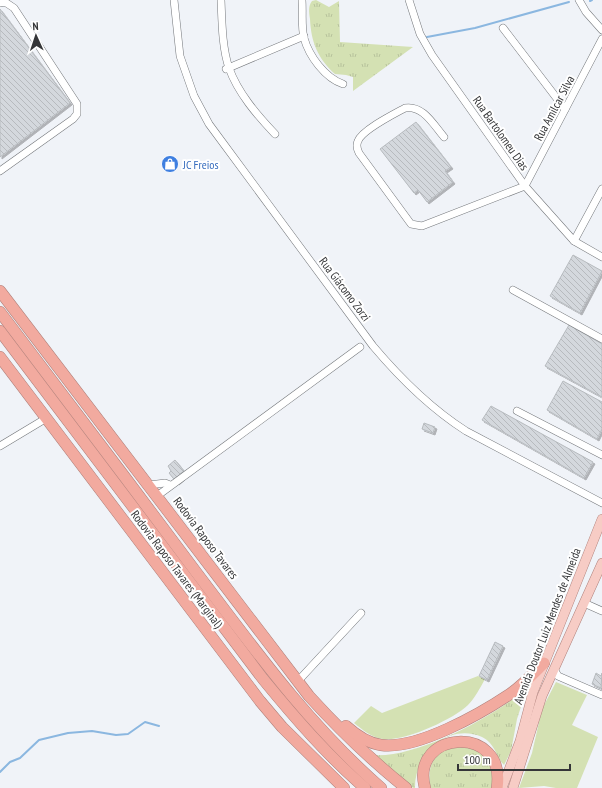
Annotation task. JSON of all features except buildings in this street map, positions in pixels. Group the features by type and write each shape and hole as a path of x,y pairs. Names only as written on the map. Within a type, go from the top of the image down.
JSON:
{"highway":[{"name":"Rodovia Raposo Tavares","path":"0,291 150,485 300,685 335,725 381,768 406,788"},
{"path":"0,312 264,663 312,721 352,762 381,788"},
{"path":"0,331 263,679 302,727 340,767 365,788"},
{"name":"Rodovia Raposo Tavares (Marginal)","path":"0,357 45,419 260,700 303,748 344,788"},
{"path":"300,685 356,735 380,745 402,745 441,732 487,708 549,666"},
{"path":"425,788 424,768 434,752 443,745 454,741 467,741 478,745 488,753 495,764 497,788"},
{"path":"303,748 332,788"}],"main road":[{"name":"Avenida Doutor Luiz Mendes de Almeida","path":"513,788 542,696 549,666 574,590 602,519"},
{"name":"Avenida Doutor Luiz Mendes de Almeida","path":"502,788 511,767 533,692 584,603 602,563"},
{"path":"574,590 578,598 584,603"}],"street":[{"name":"Rua Giácomo Zorzi","path":"174,0 180,56 194,96 209,124 359,327 397,374 445,417 466,431 602,503"},
{"path":"221,0 224,45 228,68 255,112 275,134"},
{"path":"302,0 304,36 308,48 326,74 333,80 343,84"},
{"name":"Rua Bartolomeu Dias","path":"408,0 420,34 432,55 525,186 574,241 602,257"},
{"path":"579,0 586,12 602,30"},
{"path":"0,3 5,2 14,8 77,104 78,110 73,118 0,171"},
{"path":"503,28 565,109"},
{"path":"228,68 304,36"},
{"name":"Rua Amilcar Silva","path":"525,186 602,39"},
{"path":"444,136 419,109 412,107 405,108 363,134 358,140 357,147 359,154 411,224 422,226 525,186"},
{"path":"574,241 602,189"},
{"path":"513,290 602,339"},
{"path":"157,496 360,347"},
{"path":"517,411 602,455"},
{"path":"0,446 45,419"},
{"path":"150,485 164,482 170,485"},
{"path":"584,603 602,610"},
{"path":"300,685 360,613"},
{"path":"549,666 558,676 602,695"}],"green space":[{"path":"316,0 329,7 339,1 340,42 413,47 353,91 353,77 335,74 316,50 312,35 309,7 312,1"},
{"path":"478,676 485,679 468,705 452,717 415,733 403,737 383,739 371,735 354,723 371,706 382,713"},
{"path":"556,682 587,695 572,725 598,737 577,788 556,788 544,786 519,788 532,753 542,709"},
{"path":"527,688 517,719 511,751 504,765 493,746 482,737 469,734 457,734 435,744 427,753 420,764 416,776 415,788 413,788 374,755 392,754 412,750 433,743 496,711"},
{"path":"452,746 472,748 482,754 491,770 491,788 430,788 432,762 439,754"}],"waterway":[{"path":"427,37 475,28 569,2"},
{"path":"0,772 10,762 20,758 39,740 68,733 92,731 116,735 128,734 145,722 159,726"}],"place":[{"name":"JC Freios","path":"170,164"}]}
